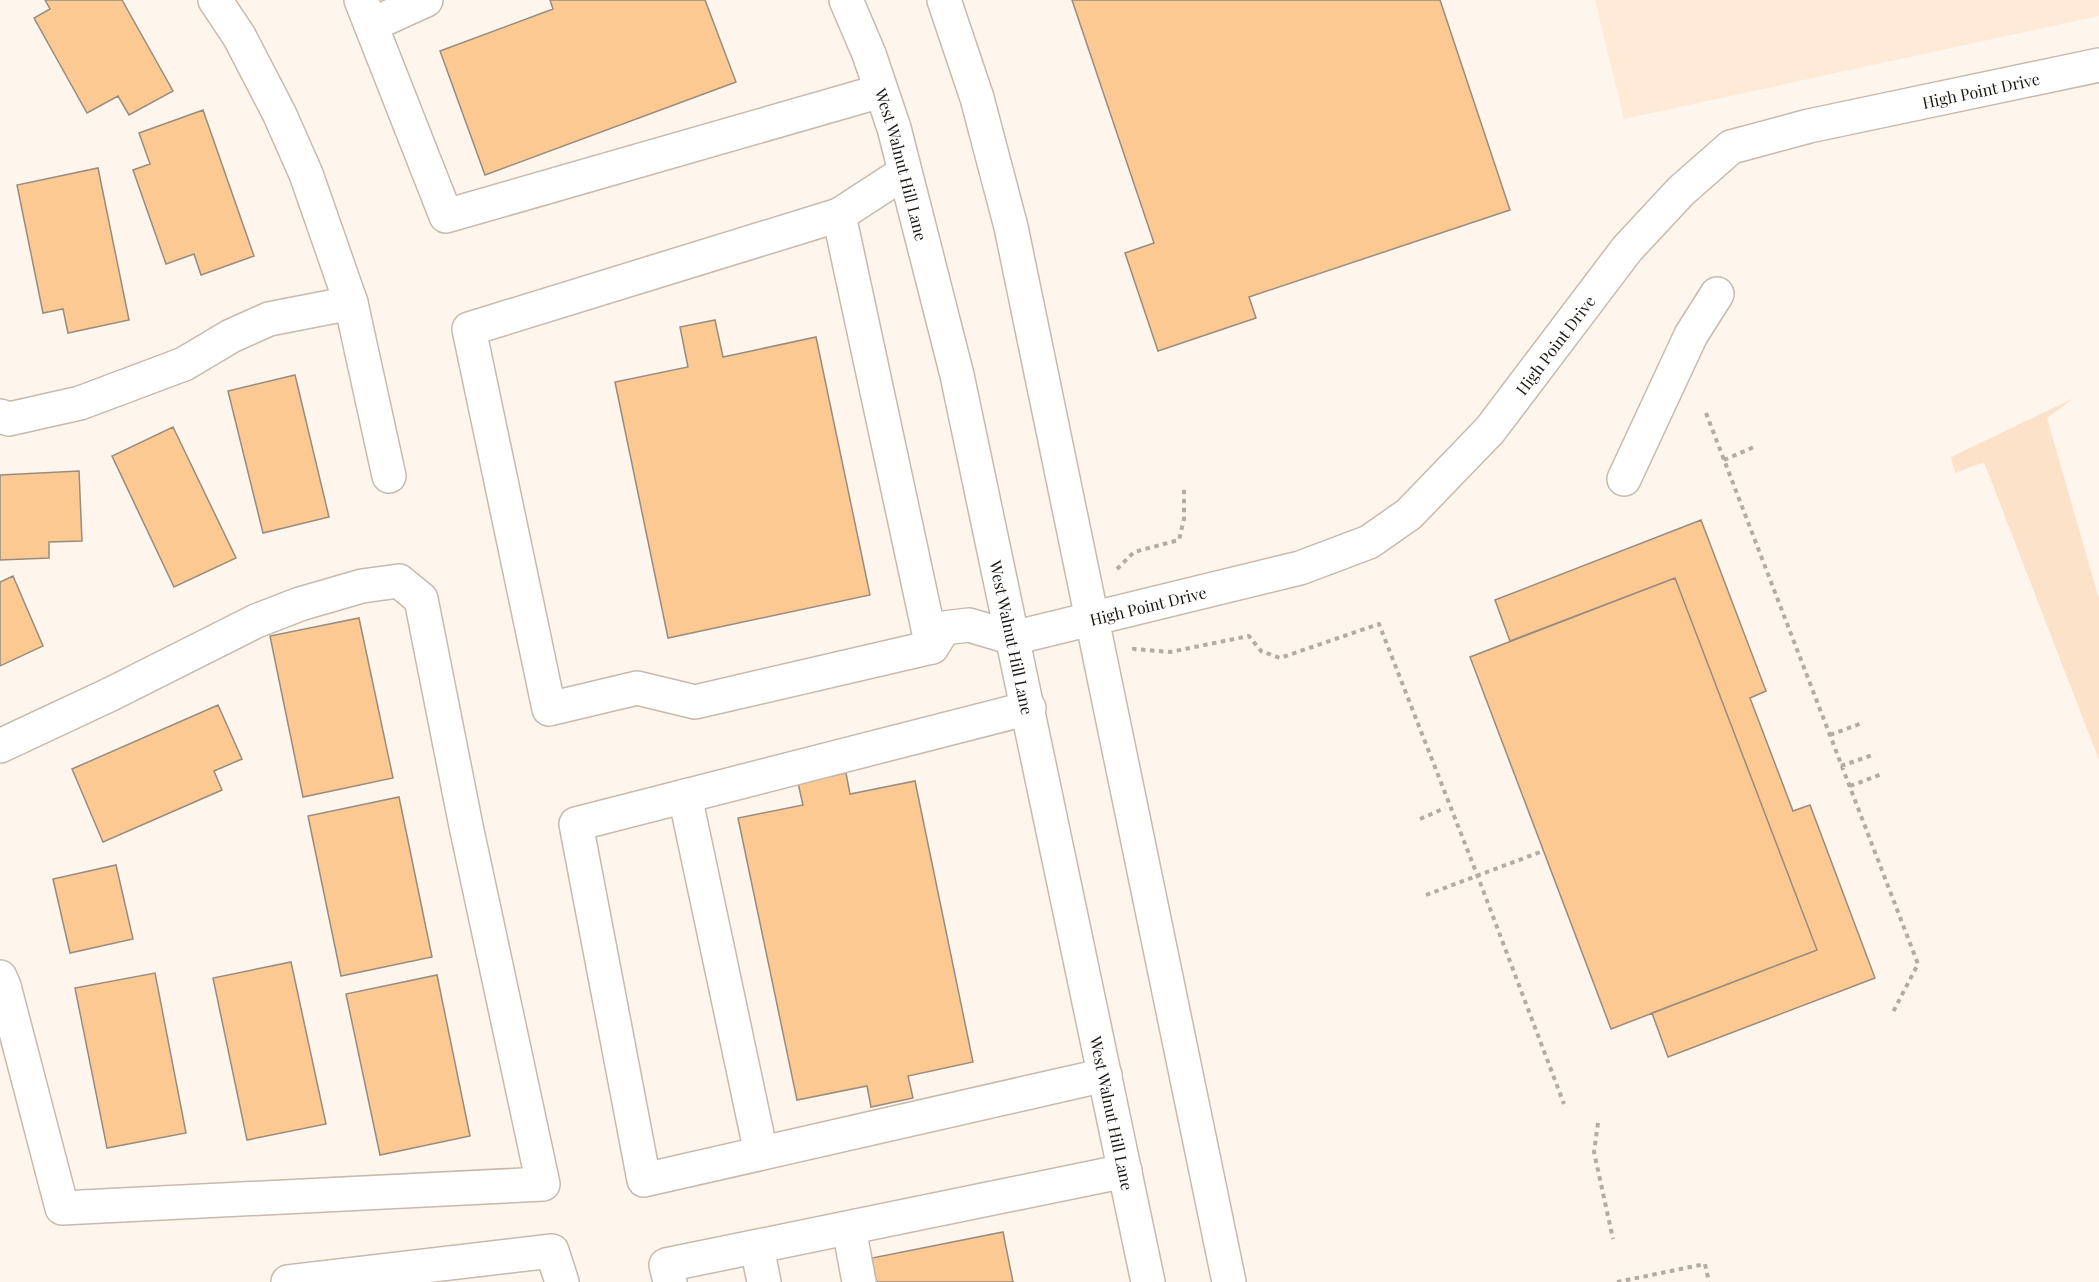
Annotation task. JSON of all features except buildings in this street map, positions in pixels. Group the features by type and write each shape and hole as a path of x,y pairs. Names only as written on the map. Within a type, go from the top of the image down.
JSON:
{"main road":[{"path":"215,0 239,36 279,113 306,174 351,303 389,476"},
{"path":"426,0 366,13 446,216 881,91"},
{"name":"West Walnut Hill Lane","path":"846,0 869,54 894,128 957,375 1029,708 1148,1282"},
{"path":"944,0 977,98 1011,227 1229,1282"},
{"name":"High Point Drive","path":"1013,638 1300,568 1369,542 1409,514 1490,430 1627,249 1681,191 1731,147 1809,126 2099,65"},
{"path":"905,172 839,215 469,329 549,709 637,688 695,702 932,647 944,628 969,624 1013,638"},
{"path":"839,215 932,647"},
{"path":"1624,479 1690,335 1717,294"},
{"path":"0,416 9,419 80,403 184,364 231,336 269,319 351,303"},
{"path":"0,746 111,694 256,621 300,604 352,589 399,581 421,599 466,826 543,1184 62,1208 0,977"},
{"path":"1029,708 576,824 644,1180 1105,1075"},
{"path":"685,796 761,1153"},
{"path":"670,1282 666,1265 1125,1171"},
{"path":"849,1228 859,1282"},
{"path":"757,1246 764,1282"},
{"path":"288,1282 552,1251 562,1282"}],"path":[{"path":"1706,413 1918,964 1893,1012"},
{"path":"1724,460 1754,447"},
{"path":"1184,486 1184,519 1179,540 1134,552 1117,568 1134,649 1170,652 1249,636 1261,651 1280,658 1379,624 1479,877 1564,1104"},
{"path":"1830,735 1862,723"},
{"path":"1841,766 1875,754"},
{"path":"1850,786 1882,774"},
{"path":"1420,819 1445,808"},
{"path":"1426,895 1479,877 1543,851"},
{"path":"1598,1123 1594,1152 1613,1239"},
{"path":"1620,1275 1620,1282 1705,1264 1709,1282"}],"shaded area":[{"path":"1595,0 2099,0 2099,16 1624,119"},
{"path":"2074,398 2047,418 2099,599 2099,760 1984,462 1955,473 1951,457"}]}
